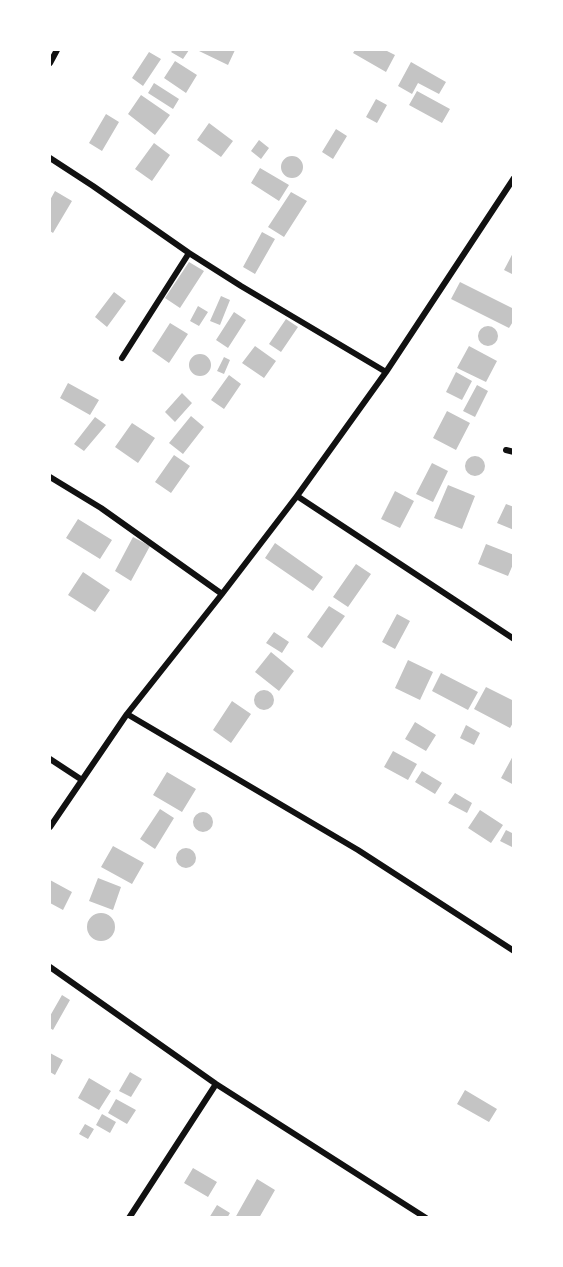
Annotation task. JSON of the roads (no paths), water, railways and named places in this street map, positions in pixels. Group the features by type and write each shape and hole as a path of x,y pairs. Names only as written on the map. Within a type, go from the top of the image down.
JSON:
{"street":[{"path":"50,63 57,50"},
{"path":"50,158 189,253 386,372"},
{"path":"50,827 127,714 297,496 386,372 513,178"},
{"path":"122,358 189,253"},
{"path":"506,450 513,452"},
{"path":"50,477 101,508 222,594"},
{"path":"297,496 513,639"},
{"path":"127,714 358,850 513,951"},
{"path":"50,759 82,780"},
{"path":"50,967 216,1084 426,1218"},
{"path":"129,1218 216,1084"}]}
